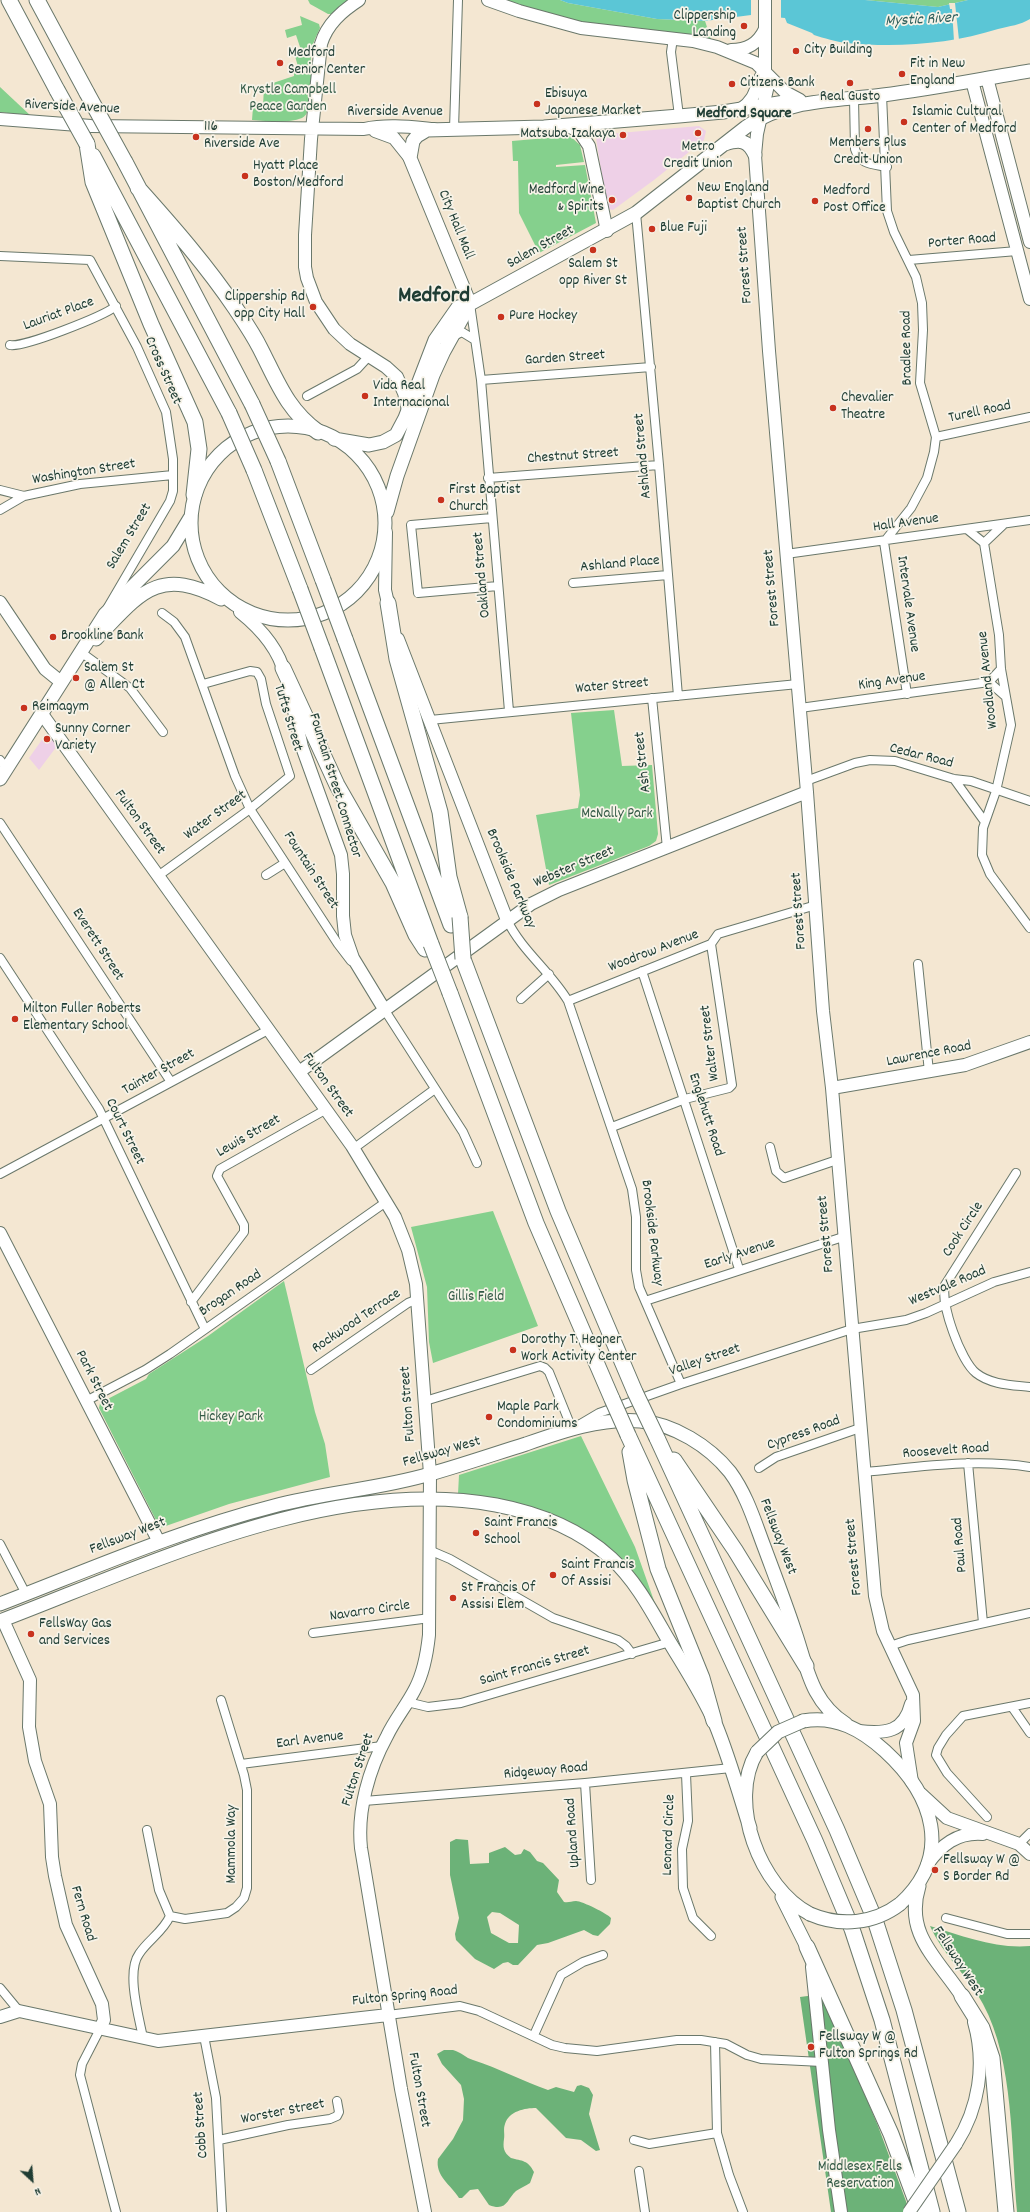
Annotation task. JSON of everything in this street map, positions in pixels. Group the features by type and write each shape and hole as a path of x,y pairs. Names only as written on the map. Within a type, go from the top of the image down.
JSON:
{"highway":[{"path":"9,0 229,413 254,470 322,648 428,946 443,974 539,1231 628,1435 817,1847 852,1929 882,2020 932,2212"},
{"path":"38,0 252,404 278,461 345,639 456,921"},
{"path":"90,154 93,182 151,324 195,422 199,449 194,495"},
{"path":"138,188 206,267 236,309 259,346 285,398 300,418 318,432"},
{"path":"388,604 397,659 440,812 463,959 558,1211 635,1392 834,1824 874,1920 904,2010 958,2212"},
{"path":"284,668 337,785 385,868 405,907 416,935 428,946"},
{"path":"628,1435 635,1480 658,1569 702,1678 714,1721"},
{"path":"657,1438 702,1499 806,1666"},
{"path":"807,1947 866,2075 891,2134 920,2212"},
{"path":"962,1996 982,2028 992,2058 1006,2212"}],"main road":[{"path":"820,102 882,95 1030,71"},
{"name":"Riverside Avenue","path":"440,129 565,125 680,116 800,100 820,102"},
{"name":"Salem Street","path":"334,438 364,445 382,442 397,433 408,410 438,334 458,307 470,304 636,214 724,144 761,118 773,112 820,102"},
{"path":"410,158 411,146 417,136 427,130 440,129"},
{"path":"724,144 738,140 744,141 752,148 754,155"},
{"name":"City Hall Mall","path":"410,158 470,304"},
{"path":"386,518 392,490 416,422 444,351 470,304"},
{"path":"292,425 318,432 334,438 358,456 369,469 383,500 386,518 386,532 372,572 357,590 340,605 327,612 306,619 277,621 240,612 225,601 206,576 197,557 192,539 191,514 194,495 218,457 243,436 268,428 292,425"},
{"name":"Salem Street","path":"2,769 42,714 61,682 82,653 105,614 173,546 186,527 191,514"},
{"name":"Salem Street","path":"82,653 129,605 151,589 177,583 200,590 225,601"},
{"name":"Fellsway West","path":"0,1604 159,1542 221,1521 276,1505 337,1492 409,1480 572,1429 618,1421 651,1423 686,1436 721,1463 733,1477 746,1502 794,1627 815,1691 821,1703 846,1724 860,1731 889,1755 920,1793 927,1809 932,1828 932,1847 915,1903 916,1925 926,1944 962,1996"},
{"path":"1,1621 150,1563 236,1533 304,1515 359,1504 385,1500 430,1498 471,1501 508,1507 542,1517 578,1534 602,1550 629,1576 670,1642 714,1721 750,1828 769,1872 807,1947"},
{"path":"750,1828 744,1794 749,1771 757,1752 765,1742 778,1732 803,1720 822,1719 846,1724"},
{"path":"769,1872 790,1901 810,1914 834,1921 854,1922 881,1915 900,1904 924,1872"}],"street":[{"path":"359,0 342,12 330,25 323,38 312,129 304,249 307,278 316,302 328,322 346,340 397,377 404,392 408,410"},
{"path":"454,129 458,0"},
{"path":"488,0 519,11 581,28 673,38 724,49 739,50 751,46 759,39 765,24"},
{"name":"Forest Street","path":"765,0 765,70 768,85 754,155 786,554 807,786 823,1011 832,1088 843,1237 875,1596 880,1624 913,1695 914,1721 906,1743 912,1782"},
{"path":"673,38 671,59 680,116"},
{"path":"724,49 753,61 765,70 785,92 800,100"},
{"path":"741,109 754,97 760,77 765,70"},
{"path":"987,78 1030,242"},
{"path":"972,81 1030,299"},
{"name":"Bradlee Road","path":"882,95 887,211 894,232 916,277 922,303 923,330 920,383 936,437 934,452 927,478 911,508 884,542"},
{"path":"854,98 855,149 858,156 863,162 886,167"},
{"name":"Riverside Avenue","path":"0,119 91,126 364,130 374,127 440,129"},
{"path":"565,125 578,131 589,146 607,231"},
{"name":"City Hall Mall","path":"364,130 388,134 402,146 410,158"},
{"path":"995,167 1009,164"},
{"name":"Ashland Street","path":"636,214 660,465 678,696"},
{"name":"Porter Road","path":"909,260 1017,251"},
{"name":"Cross Street","path":"0,256 87,258 92,263 116,306 161,397 166,412 173,474"},
{"name":"Oakland Street","path":"470,304 481,380 488,478 509,711"},
{"name":"Lauriat Place","path":"10,345 16,346 50,334 101,315 116,306"},
{"path":"451,338 462,332 475,340"},
{"path":"308,396 357,369 369,356"},
{"name":"Garden Street","path":"481,380 651,367"},
{"name":"Turell Road","path":"936,437 1030,418"},
{"name":"Chestnut Street","path":"488,478 660,465"},
{"name":"Washington Street","path":"0,490 24,496 80,484 173,474"},
{"name":"Salem Street","path":"105,614 114,595 170,501 173,474"},
{"path":"0,510 24,496"},
{"path":"492,518 411,525 418,593 498,586"},
{"name":"Hall Avenue","path":"786,554 884,542 1030,520"},
{"path":"968,530 984,543 1004,524"},
{"name":"Brookside Parkway","path":"386,532 384,567 388,604 396,634 514,936 549,974 568,1001 632,1189 636,1217 636,1270 639,1287 681,1384"},
{"name":"Intervale Avenue","path":"884,542 907,694"},
{"name":"Woodland Avenue","path":"984,543 999,635 1004,696 1010,725 996,791 985,822 982,855 990,874 1030,928"},
{"name":"Ashland Place","path":"574,583 668,575"},
{"path":"0,602 45,669 61,682"},
{"name":"Fountain Street Connector","path":"240,612 253,623 270,644 284,668 302,747 340,854 343,874 343,916 345,935 353,958 368,982"},
{"name":"Fountain Street","path":"162,613 174,622 185,637 235,776 250,809 338,944 368,982 463,1132 477,1163"},
{"path":"82,653 130,688 163,732"},
{"path":"1001,668 989,682 1004,696"},
{"name":"Tufts Street","path":"203,684 253,671 257,672 261,679 266,704 289,772 289,778"},
{"name":"King Avenue","path":"800,708 989,682"},
{"name":"Water Street","path":"430,720 509,711 798,684"},
{"name":"Ash Street","path":"652,698 667,848"},
{"name":"Fulton Street","path":"42,714 353,1149 386,1202 403,1235 408,1250 418,1299 430,1474 430,1636 423,1669 407,1702 382,1746 364,1800 360,1822 360,1842 388,2015 423,2211"},
{"name":"Cedar Road","path":"807,786 855,763 870,760 895,761 954,779 971,781 996,791 1030,801"},
{"name":"Water Street","path":"158,876 250,809 289,778"},
{"path":"954,779 985,822"},
{"name":"Webster Street","path":"299,1072 507,920 545,896 667,848 807,786"},
{"name":"Everett Street","path":"0,823 171,1082"},
{"path":"266,876 285,863"},
{"name":"Woodrow Avenue","path":"568,1001 642,970 711,944 718,934 816,905"},
{"name":"Walter Street","path":"612,1127 685,1099 729,1088 732,1082 711,944"},
{"name":"Court Street","path":"0,958 95,1103 205,1329"},
{"path":"918,964 929,1072"},
{"name":"Englehutt Road","path":"642,970 740,1269"},
{"path":"521,998 549,974"},
{"name":"Tainter Street","path":"0,1174 268,1030"},
{"name":"Lawrence Road","path":"832,1088 979,1062 1030,1042"},
{"path":"353,1149 435,1089"},
{"name":"Lewis Street","path":"191,1302 244,1232 244,1225 217,1176 220,1169 325,1110"},
{"path":"770,1147 776,1171 784,1178 837,1160"},
{"name":"Cook Circle","path":"1016,1173 945,1285 944,1296 945,1305 962,1354 977,1374 994,1381 1030,1388"},
{"name":"Brogan Road","path":"86,1401 145,1370 386,1202"},
{"name":"Park Street","path":"0,1233 159,1542"},
{"name":"Early Avenue","path":"645,1301 740,1269 843,1237"},
{"name":"Westvale Road","path":"852,1329 906,1320 945,1305 994,1282 1030,1272"},
{"name":"Rockwood Terrace","path":"311,1370 408,1303 418,1299"},
{"name":"Valley Street","path":"572,1429 599,1413 681,1384 852,1329"},
{"path":"425,1401 540,1366 549,1372 572,1429"},
{"name":"Cypress Road","path":"759,1468 776,1457 860,1428"},
{"name":"Roosevelt Road","path":"864,1472 968,1463 999,1462 1030,1467"},
{"name":"Paul Road","path":"968,1463 983,1624"},
{"path":"0,1544 26,1594"},
{"path":"429,1550 450,1559 553,1618 618,1640 626,1646 632,1654"},
{"path":"890,1646 908,1640 1030,1613"},
{"name":"Navarro Circle","path":"313,1633 430,1618"},
{"name":"Fern Road","path":"1,1621 30,1681 29,1726 35,1760 50,1804 54,1876 66,1925 102,2004 104,2020 82,2064 80,2075 116,2212"},
{"name":"Saint Francis Street","path":"407,1702 428,1707 461,1703 670,1642"},
{"path":"860,1731 892,1730 901,1725 908,1715 913,1695"},
{"name":"Mammola Way","path":"170,1916 185,1919 227,1912 236,1907 246,1893 247,1790 241,1764 221,1700"},
{"path":"987,1817 946,1773 936,1755 938,1748 946,1735 963,1716 1030,1704"},
{"path":"1012,1707 1030,1733"},
{"name":"Earl Avenue","path":"241,1764 382,1746"},
{"name":"Ridgeway Road","path":"364,1800 585,1783 686,1774 731,1768"},
{"name":"Leonard Circle","path":"686,1774 688,1821 682,1849 683,1888 693,1918 711,1936"},
{"name":"Upland Road","path":"585,1783 591,1880"},
{"path":"920,1793 947,1818 1018,1844 1030,1854"},
{"path":"142,2038 133,1977 134,1965 139,1954 165,1926 170,1916 159,1890 147,1830"},
{"path":"924,1872 943,1846 953,1839 973,1833 994,1835"},
{"path":"1018,1844 1030,1833"},
{"path":"946,1918 1007,1934 1030,1934"},
{"path":"807,1947 815,1988 822,2062 841,2212"},
{"path":"534,2035 561,1975 583,1962 603,1955"},
{"path":"0,1988 19,2011 0,2017"},
{"name":"Fellsway West","path":"909,2212 956,2144 967,2124 975,2104 979,2072 976,2032 969,2009 962,1996"},
{"name":"Fulton Spring Road","path":"19,2011 158,2041 460,2006 479,2011 534,2035 552,2045 579,2050 618,2049 677,2040 715,2042 731,2046 747,2055 761,2059 822,2062"},
{"name":"Cobb Street","path":"204,2036 215,2090 222,2212"},
{"path":"715,2042 717,2133 729,2175 743,2212"},
{"name":"Worster Street","path":"219,2140 288,2125 332,2118 339,2112 337,2101"},
{"path":"634,2140 649,2144 717,2133"},
{"path":"639,2171 645,2212"}],"shaded area":[{"path":"699,126 706,131 704,140 654,180 613,210 609,209 602,176 596,138 597,135"},
{"path":"46,734 49,735 57,746 39,770 29,758"}],"green space":[{"path":"308,0 349,0 331,14 328,14 310,4"},
{"path":"506,0 560,0 568,3 657,19 705,21 711,39 580,22 524,7"},
{"path":"865,0 968,0 938,7"},
{"name":"Krystle Campbell Peace Garden","path":"300,16 319,24 320,28 312,50 309,108 302,118 296,120 277,122 252,120 253,107 263,107 264,86 294,76 294,72 299,70 295,56 302,53 296,35 287,38 285,30 302,25"},
{"path":"0,87 31,116 0,112"},
{"path":"570,136 580,145 584,162 556,165 556,167 585,165 596,223 539,253 519,213 518,161 513,161 512,141"},
{"name":"McNally Park","path":"614,710 622,766 652,765 658,834 656,841 649,846 549,885 536,815 578,808 580,795 571,713"},
{"name":"Gillis Field","path":"493,1211 538,1326 433,1363 429,1342 427,1287 411,1227"},
{"name":"Hickey Park","path":"284,1281 315,1412 325,1444 330,1477 229,1504 160,1528 99,1408 100,1403 146,1379 149,1374 208,1336"},
{"path":"581,1436 635,1547 658,1612 632,1574 620,1560 598,1540 580,1528 541,1511 521,1505 500,1500 458,1494 459,1475"},
{"path":"456,1839 468,1840 470,1864 489,1863 489,1853 505,1847 515,1855 521,1854 524,1849 530,1852 537,1861 543,1863 559,1880 557,1892 564,1902 576,1901 595,1908 611,1918 610,1924 598,1936 584,1930 548,1943 537,1945 518,1965 513,1965 508,1962 503,1963 494,1969 475,1959 456,1940 455,1934 459,1918 450,1875 450,1842","holes":["492,1912 500,1913 519,1925 518,1943 509,1943 491,1933 487,1917"]},
{"path":"930,1926 967,1938 992,1944 1004,1946 1030,1946 1030,2212 1017,2212 1012,2133 1006,2078 1001,2051 993,2027 977,1994 935,1937"},
{"name":"Middlesex Fells Reservation","path":"823,1994 878,2126 910,2212 831,2212 800,1997"},
{"path":"444,2050 453,2050 470,2059 548,2090 556,2087 574,2092 577,2086 581,2085 589,2088 593,2095 589,2114 600,2150 596,2151 581,2140 566,2138 536,2108 518,2111 510,2116 505,2124 504,2147 506,2154 511,2158 527,2163 532,2168 534,2172 530,2183 516,2191 506,2204 500,2207 489,2205 478,2189 470,2190 462,2198 459,2198 444,2180 438,2165 438,2159 453,2139 463,2120 464,2099 461,2085 442,2064 437,2054"}],"water":[{"name":"Mystic River","path":"560,0 865,0 938,7 968,0 1030,0 1030,19 1019,24 961,38 923,44 885,45 847,43 830,40 814,35 787,23 785,18 751,15 705,21 657,19 568,3"}],"pier":[{"path":"751,0 781,0 781,20 751,17"},
{"path":"949,3 955,3 959,40 954,41 952,9 950,9"}],"place":[{"name":"Clippership Landing","path":"744,26"},
{"name":"City Building","path":"796,51"},
{"name":"Medford Senior Center","path":"280,63"},
{"name":"Fit in New England","path":"902,74"},
{"name":"Real Gusto","path":"850,83"},
{"name":"Citizens Bank","path":"732,84"},
{"name":"Ebisuya Japanese Market","path":"537,104"},
{"name":"Islamic Cultural Center of Medford","path":"904,122"},
{"name":"Members Plus Credit Union","path":"868,129"},
{"name":"Metro Credit Union","path":"698,133"},
{"name":"Matsuba Izakaya","path":"623,135"},
{"name":"116 Riverside Ave","path":"196,137"},
{"name":"Hyatt Place Boston/Medford","path":"245,176"},
{"name":"New England Baptist Church","path":"689,198"},
{"name":"Medford Wine & Spirits","path":"612,200"},
{"name":"Medford Post Office","path":"815,201"},
{"name":"Blue Fuji","path":"652,229"},
{"name":"Salem St opp River St","path":"593,250"},
{"name":"Clippership Rd opp City Hall","path":"313,307"},
{"name":"Pure Hockey","path":"501,317"},
{"name":"Vida Real Internacional","path":"365,396"},
{"name":"Chevalier Theatre","path":"833,408"},
{"name":"First Baptist Church","path":"441,500"},
{"name":"Brookline Bank","path":"53,637"},
{"name":"Salem St @ Allen Ct","path":"76,678"},
{"name":"Reimagym","path":"24,708"},
{"name":"Sunny Corner Variety","path":"47,739"},
{"name":"Milton Fuller Roberts Elementary School","path":"15,1019"},
{"name":"Dorothy T. Hegner Work Activity Center","path":"513,1350"},
{"name":"Maple Park Condominiums","path":"489,1417"},
{"name":"Saint Francis School","path":"476,1533"},
{"name":"Saint Francis Of Assisi","path":"553,1575"},
{"name":"St Francis Of Assisi Elem","path":"453,1598"},
{"name":"FellsWay Gas and Services","path":"31,1634"},
{"name":"Fellsway W @ S Border Rd","path":"935,1870"},
{"name":"Fellsway W @ Fulton Springs Rd","path":"811,2047"}],"district":[{"name":"Medford Square","path":"744,115"},
{"name":"Medford","path":"434,298"}]}
